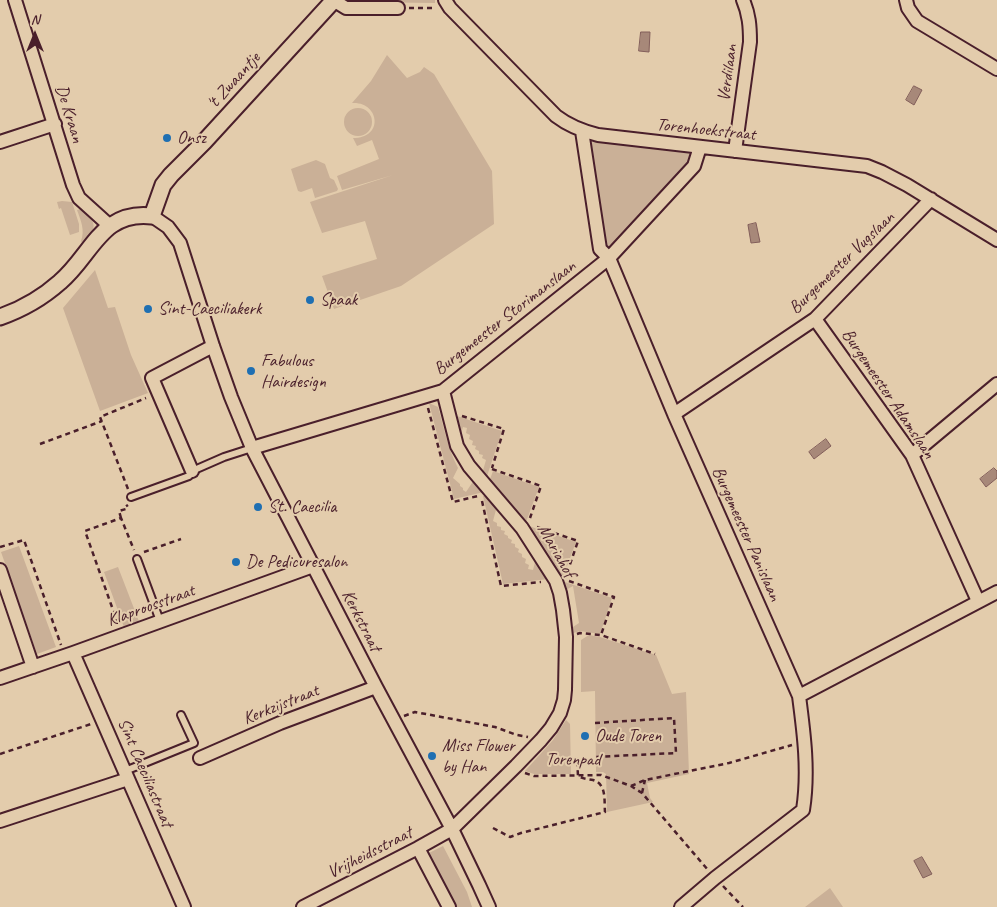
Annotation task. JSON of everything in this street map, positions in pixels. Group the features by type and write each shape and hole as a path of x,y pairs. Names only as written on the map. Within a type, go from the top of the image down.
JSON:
{"street":[{"name":"De Kraan","path":"15,0 73,185 79,198 110,226"},
{"name":"'t Zwaantje","path":"152,216 163,185 171,175 204,142 334,0 346,8 398,8"},
{"name":"Verdilaan","path":"735,151 750,42 748,12 743,0"},
{"path":"906,0 908,8 916,21 997,69"},
{"name":"Torenhoekstraat","path":"448,4 556,116 582,131 598,135 867,166 882,172 931,199 997,240"},
{"path":"0,142 55,124"},
{"name":"Burgemeester Panislaan","path":"582,131 600,249 609,258 674,414 799,696 805,742 806,792 803,810 715,878 681,907"},
{"name":"Burgemeester Storimanslaan","path":"252,448 443,391 609,258 694,166 700,147"},
{"name":"Burgemeester Vugslaan","path":"674,414 815,318 931,199"},
{"path":"0,317 36,301 61,282 110,226 126,217 142,214 152,216"},
{"name":"Kerkstraat","path":"152,216 168,227 180,243 213,346 252,448 452,829 489,907"},
{"name":"Burgemeester Adamslaan","path":"815,318 912,455 978,601"},
{"path":"192,471 152,378 213,346"},
{"path":"912,455 997,384"},
{"name":"Mariahof","path":"443,391 457,446 468,466 522,528 556,580 563,610 566,637 564,700 560,713 550,728 516,766"},
{"name":"Klaproosstraat","path":"0,678 69,655 313,566"},
{"path":"0,570 33,667"},
{"path":"799,696 997,592"},
{"name":"Sint Caeciliastraat","path":"69,655 102,720 184,907"},
{"name":"Kerkzijstraat","path":"200,758 280,723 376,687"},
{"path":"452,829 516,766"},
{"path":"0,821 126,774"},
{"name":"Vrijheidsstraat","path":"303,907 452,829"},
{"path":"418,848 449,907"}],"lane":[{"path":"131,497 189,476 192,471 224,457 252,448"},
{"path":"136,557 160,621"},
{"path":"126,774 194,743 181,715"}],"path":[{"path":"398,8 448,4"},
{"path":"158,392 100,417 133,504 125,506 126,509 119,511 136,557 180,539"},
{"path":"425,396 453,502 481,495 501,586 556,580"},
{"path":"448,412 504,429 492,468 541,486 528,524"},
{"path":"40,444 102,421"},
{"path":"121,518 85,531 122,635"},
{"path":"536,527 578,541 565,579 614,597 601,635"},
{"path":"0,547 24,540 69,655"},
{"path":"566,637 580,633 601,635 655,654"},
{"path":"394,720 415,712 495,727 517,735 541,740"},
{"path":"595,722 674,718 676,754 595,757"},
{"path":"0,754 102,720"},
{"path":"631,786 645,780 729,763 805,742"},
{"path":"493,828 510,837 605,812 604,790 597,781 578,776 578,757"},
{"name":"Torenpad","path":"516,766 525,773 534,776 601,775 631,786 642,793 715,878"},
{"path":"642,793 645,780"},
{"path":"715,878 743,907"}],"shaded area":[{"path":"350,0 435,0 435,3 352,2"},
{"path":"641,32 650,32 649,52 639,51"},
{"path":"387,55 407,78 420,72 424,67 434,74 492,171 494,224 401,286 334,309 322,276 377,259 365,221 322,233 310,202 393,175 342,190 337,176 379,159 372,140 357,146 353,138 370,132 375,120 373,113 361,104 352,103 371,81"},
{"path":"914,86 922,90 914,105 906,100"},
{"path":"358,108 368,112 372,122 368,132 358,136 348,132 344,122 348,112"},
{"path":"593,141 695,154 689,165 625,235 606,251 601,248 591,145"},
{"path":"316,160 325,164 330,178 334,180 338,189 315,198 312,188 301,192 298,191 291,169"},
{"path":"57,202 72,202 79,224 79,232 70,235 61,208 59,209"},
{"path":"81,209 93,221 94,225 92,232 83,245 81,241 82,226 77,210"},
{"path":"756,223 760,242 751,243 748,225"},
{"path":"95,270 108,308 115,307 131,355 148,393 100,411 63,308"},
{"path":"429,403 438,407 449,446 458,468 453,478 466,492 474,480 484,492 454,499"},
{"path":"457,416 502,431 486,479 482,474 486,460 475,449 476,446 472,445 473,441 469,439 470,435 466,433 467,428 463,427 460,437 454,417"},
{"path":"826,439 831,446 814,459 809,452"},
{"path":"994,468 997,471 997,478 986,487 980,479"},
{"path":"493,471 539,487 526,522 521,520 489,482"},
{"path":"487,495 497,506 493,521 497,523 497,526 501,527 501,530 505,531 504,534 512,540 511,543 515,544 515,547 519,549 518,552 526,559 525,563 529,565 528,569 533,570 536,558 549,579 503,584 483,496"},
{"path":"529,526 576,542 563,577 558,576 528,528"},
{"path":"19,546 56,647 37,654 1,552"},
{"path":"118,567 140,624 125,630 104,572"},
{"path":"565,582 612,598 600,634 580,631 570,634 570,629 579,623 573,586 564,591"},
{"path":"589,635 656,655 672,694 686,692 689,774 647,783 650,798 653,802 607,812 606,774 596,772 595,691 581,692 581,640"},
{"path":"566,720 570,724 571,774 534,774 525,771 553,740"},
{"path":"443,846 467,892 472,907 452,907 425,855"},
{"path":"922,857 932,874 923,878 914,861"},
{"path":"830,888 843,907 805,907"}],"place":[{"name":"Onsz","path":"167,138"},
{"name":"Spaak","path":"310,300"},
{"name":"Sint-Caeciliakerk","path":"148,309"},
{"name":"Fabulous Hairdesign","path":"251,371"},
{"name":"St. Caecilia","path":"258,507"},
{"name":"De Pedicuresalon","path":"236,562"},
{"name":"Oude Toren","path":"585,736"},
{"name":"Miss Flower by Han","path":"432,756"}]}
